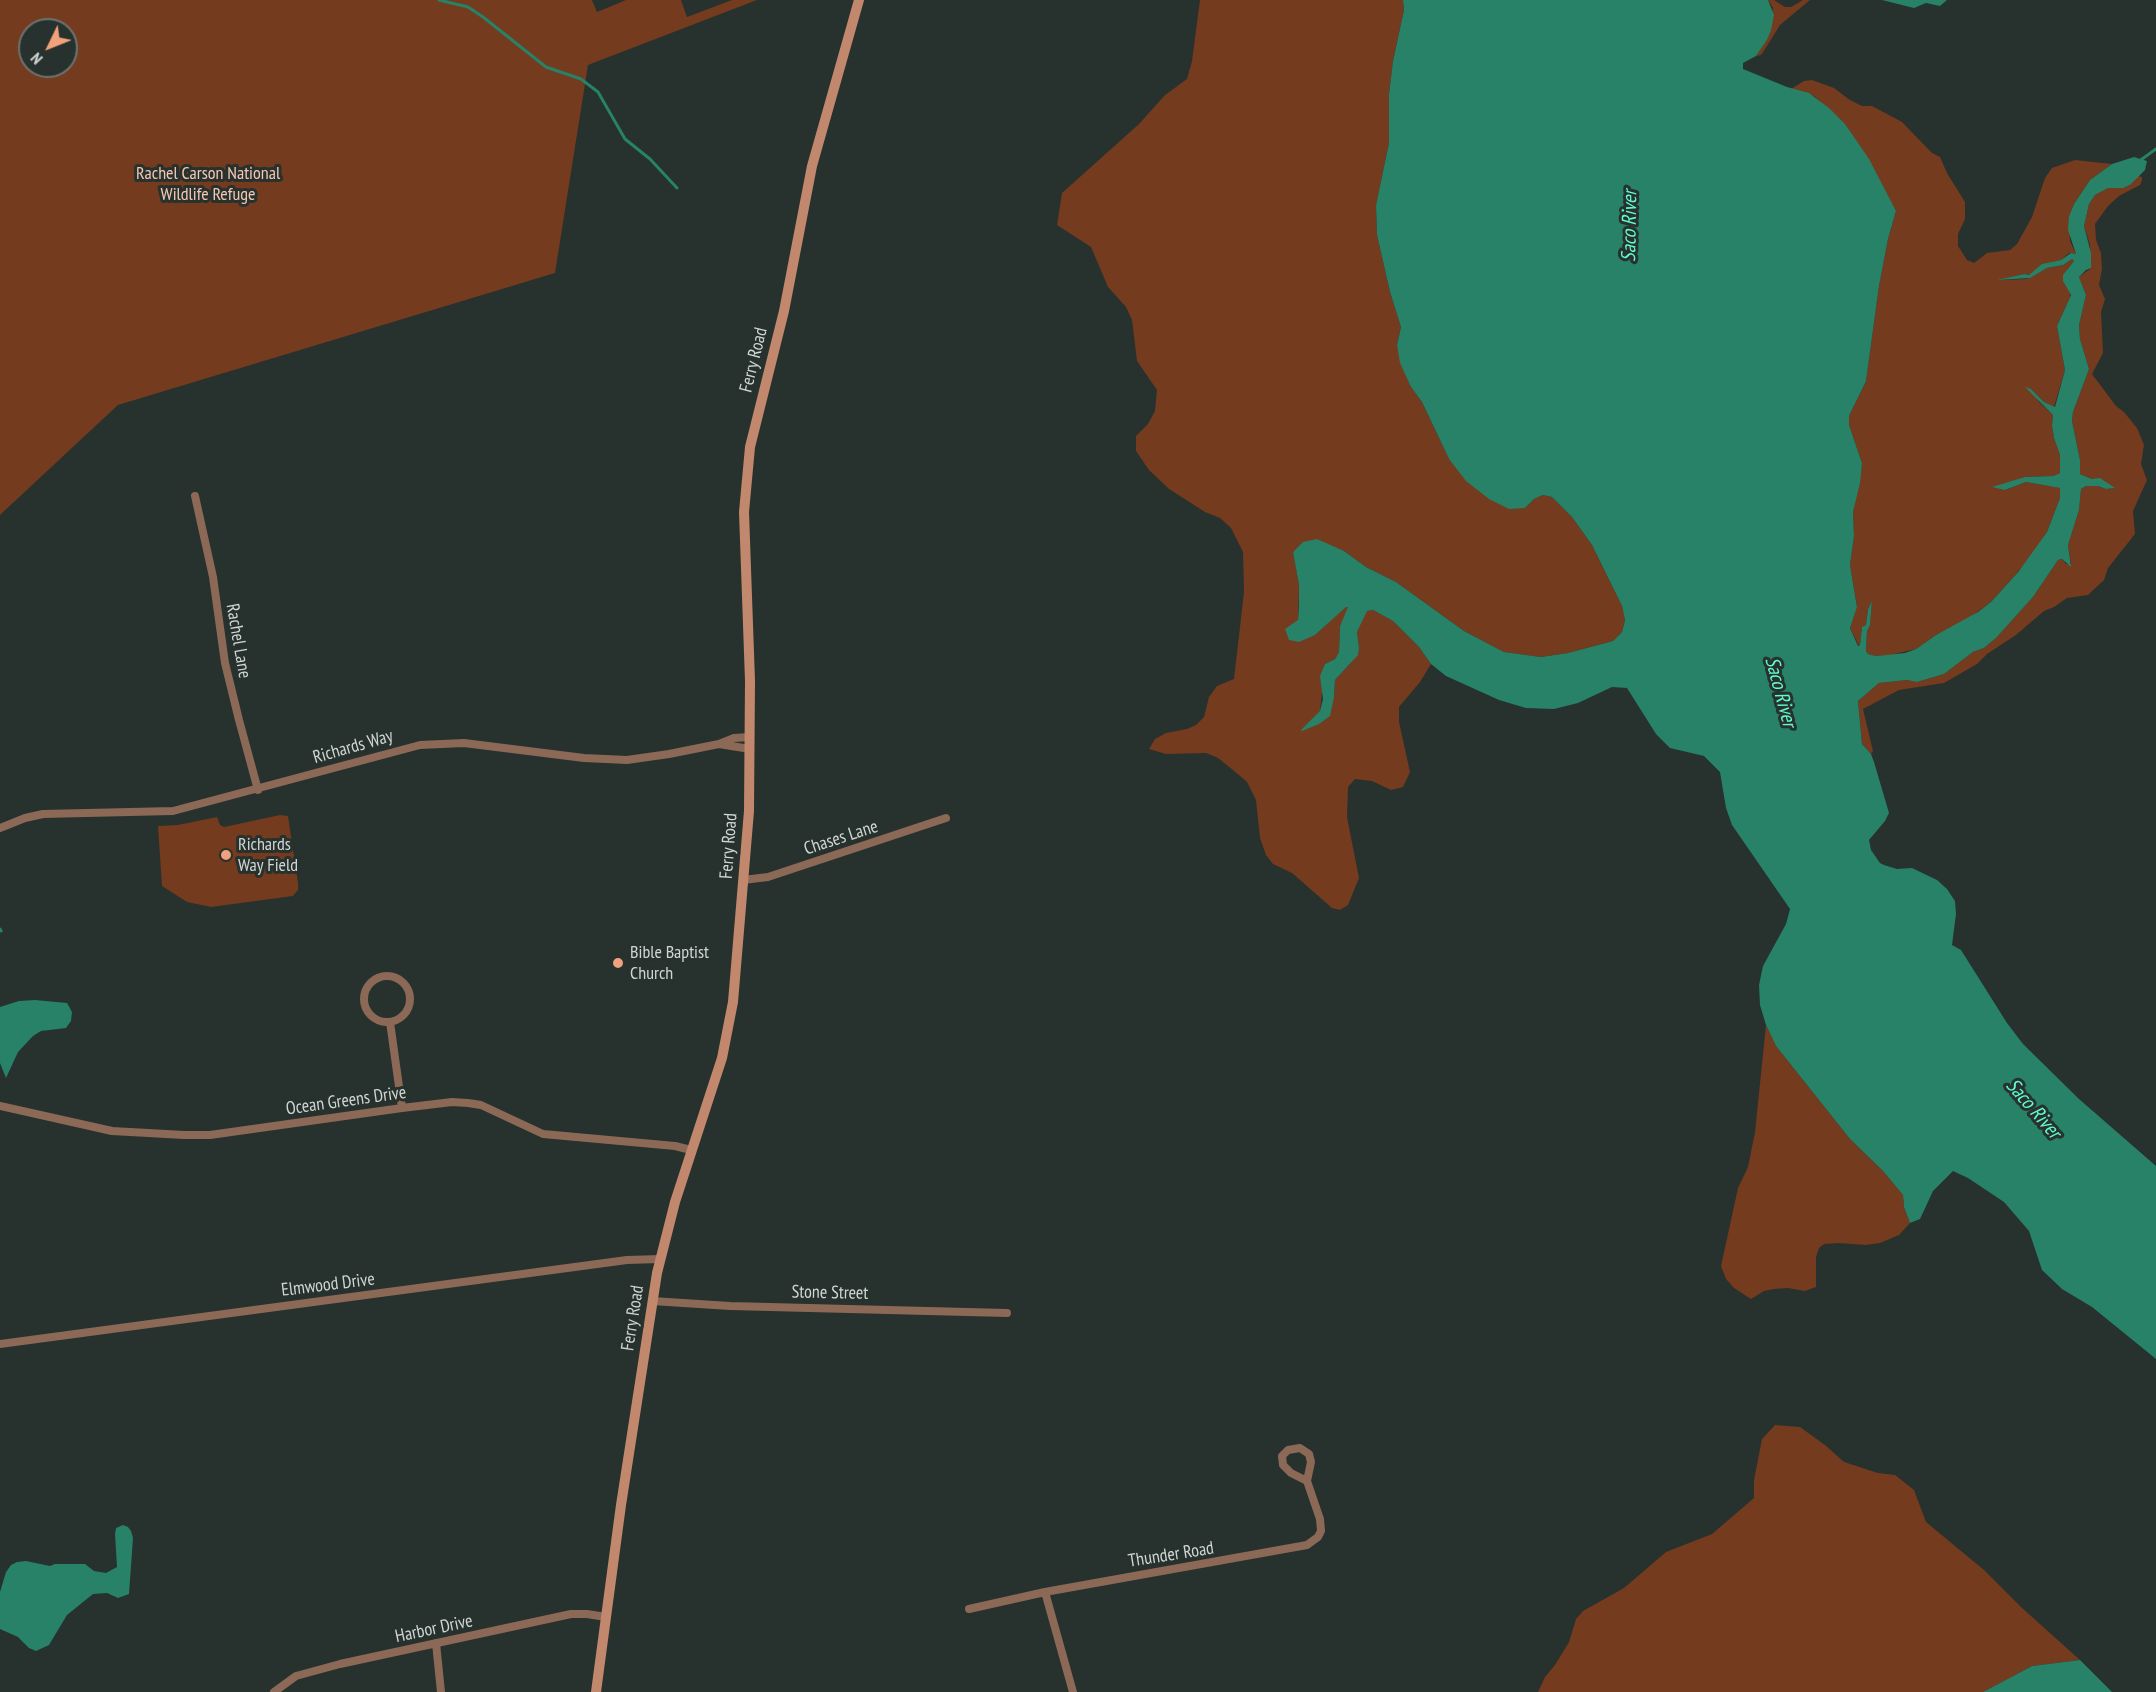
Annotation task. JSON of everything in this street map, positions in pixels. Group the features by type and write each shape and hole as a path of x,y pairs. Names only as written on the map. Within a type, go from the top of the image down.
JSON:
{"main road":[{"name":"Ferry Road","path":"596,1692 660,1259 675,1202 726,1044 734,992 748,811 750,749 744,512 750,447 783,311 812,166 859,0"}],"street":[{"name":"Rachel Lane","path":"195,496 213,577 225,663 258,790"},
{"name":"Richards Way","path":"0,828 43,814 164,813 258,790 390,752 430,744 464,743 584,758 627,760 719,744 734,738 750,737"},
{"name":"Richards Way","path":"719,744 750,749"},
{"name":"Chases Lane","path":"743,880 768,877 946,818"},
{"path":"382,977 393,977 402,982 410,997 406,1012 399,1019 390,1022 375,1019 365,1006 366,990 372,981 382,977"},
{"path":"390,1022 402,1108"},
{"name":"Ocean Greens Drive","path":"0,1106 112,1131 184,1135 232,1132 452,1102 468,1103 481,1105 543,1134 675,1146 691,1150"},
{"name":"Elmwood Drive","path":"0,1344 627,1260 660,1259"},
{"name":"Stone Street","path":"652,1301 730,1306 1008,1313"},
{"name":"Thunder Road","path":"969,1609 1045,1592 1307,1545 1318,1537 1321,1527 1307,1481 1311,1462 1309,1454 1300,1448 1288,1450 1282,1456 1285,1469 1307,1481"},
{"path":"1045,1592 1073,1692"},
{"name":"Harbor Drive","path":"274,1692 288,1680 304,1674 436,1644 572,1614 606,1617"},
{"path":"436,1644 441,1692"}],"green space":[{"name":"Rachel Carson National Wildlife Refuge","path":"0,0 592,0 597,12 626,0 681,0 687,17 732,0 757,0 588,65 555,273 118,405 0,515"},
{"path":"1200,0 1403,0 1404,10 1393,61 1389,94 1389,143 1376,205 1377,235 1390,292 1401,327 1397,345 1411,387 1422,402 1449,459 1525,508 1534,499 1543,495 1552,497 1572,517 1592,545 1622,606 1625,619 1622,632 1613,641 1568,653 1541,657 1504,652 1464,631 1396,582 1366,567 1344,551 1293,551 1299,585 1298,620 1315,635 1346,606 1349,607 1340,626 1339,652 1335,659 1325,664 1320,711 1334,697 1335,680 1349,665 1359,648 1357,632 1366,611 1373,610 1393,621 1419,647 1431,664 1420,682 1399,707 1399,722 1410,772 1403,787 1391,790 1372,781 1355,779 1348,787 1347,817 1359,878 1348,905 1340,910 1332,908 1292,873 1273,864 1266,855 1260,838 1256,800 1247,782 1239,775 1218,758 1206,753 1166,754 1149,749 1155,739 1166,733 1196,725 1204,717 1209,697 1217,686 1234,679 1244,592 1243,552 1231,528 1220,518 1205,512 1169,489 1149,470 1136,451 1136,436 1148,424 1155,411 1157,390 1137,361 1132,320 1126,307 1108,287 1091,247 1057,225 1062,193 1139,124 1165,95 1187,79 1192,61"},
{"path":"1768,0 1791,7 1803,0 1810,0 1780,25 1761,55 1756,56 1767,40 1773,8"},
{"path":"1812,80 1834,88 1862,106 1872,106 1902,122 1932,153 1940,157 1965,202 1965,219 1958,234 1958,246 1967,260 1974,263 1987,253 2010,250 2017,244 2032,217 2045,178 2052,168 2075,160 2112,164 2090,180 2069,216 2070,241 2076,254 2069,253 2061,260 2044,264 2029,275 2023,274 2000,280 2027,279 2047,268 2063,265 2072,259 2074,261 2067,270 2066,286 2070,297 2057,326 2065,370 2054,407 2027,388 2053,415 2052,426 2060,455 2060,473 2053,476 2025,477 2001,484 2005,490 2026,482 2061,488 2060,498 2047,532 2032,556 1991,602 1965,621 1936,635 1916,649 1890,655 1876,656 1866,651 1872,601 1868,609 1866,625 1862,628 1859,646 1850,628 1857,606 1850,565 1854,536 1853,512 1862,463 1849,425 1849,416 1866,381 1879,286 1896,211 1845,124 1814,96 1791,89 1804,81"},
{"path":"2138,176 2142,177 2140,185 2119,196 2108,206 2095,224 2096,240 2101,253 2102,269 2099,285 2105,299 2101,312 2103,353 2092,374 2116,406 2137,428 2144,445 2141,464 2147,480 2133,511 2135,534 2108,568 2104,580 2088,595 2067,598 2044,611 1977,664 1944,683 1899,690 1863,709 1873,751 1871,754 1862,744 1858,701 1879,683 1907,680 1917,682 1944,674 1973,652 1984,648 2033,597 2058,560 2062,559 2066,564 2071,564 2068,545 2079,510 2081,489 2086,486 2114,488 2080,474 2080,460 2072,421 2073,412 2089,369 2080,339 2079,325 2086,295 2079,277 2091,268 2090,245 2084,226 2089,204 2095,195 2102,191 2108,188 2123,188 2130,185"},
{"name":"Richards Way Field","path":"280,815 288,816 298,883 298,890 293,896 211,907 187,902 162,886 158,826 178,825 217,817 220,825 224,827"},
{"path":"1766,1025 1776,1046 1850,1139 1883,1171 1903,1195 1904,1207 1910,1223 1899,1235 1880,1243 1824,1244 1819,1248 1816,1257 1816,1287 1805,1291 1788,1288 1774,1289 1764,1291 1751,1299 1734,1288 1726,1279 1721,1266 1738,1188 1748,1167 1755,1132"},
{"path":"1775,1425 1800,1427 1844,1462 1878,1473 1895,1475 1914,1490 1926,1522 1984,1570 2080,1660 2032,1666 1983,1692 1538,1692 1545,1677 1569,1642 1576,1619 1583,1611 1624,1588 1666,1552 1712,1534 1754,1498 1754,1480 1762,1439"}],"water":[{"name":"Saco River","path":"1403,0 1768,0 1774,15 1771,30 1756,56 1743,63 1743,69 1787,87 1809,93 1829,108 1845,124 1869,159 1896,211 1879,286 1866,381 1849,416 1849,425 1862,463 1853,512 1854,536 1850,565 1857,607 1850,628 1858,646 1860,645 1862,627 1866,625 1868,609 1872,601 1866,651 1876,656 1905,653 1916,649 1978,612 1991,602 2019,571 2047,532 2060,498 2060,488 2026,482 2005,490 1992,487 2025,477 2053,476 2060,473 2060,455 2052,426 2053,415 2025,387 2031,389 2044,402 2055,407 2065,370 2057,326 2071,295 2063,281 2063,275 2074,261 2072,259 2063,265 2047,268 2030,278 1997,280 2029,275 2042,264 2061,260 2071,253 2076,254 2068,230 2069,216 2090,180 2112,164 2134,157 2147,161 2145,170 2130,185 2123,188 2108,188 2095,195 2089,204 2084,226 2091,253 2091,268 2079,277 2086,295 2079,325 2080,339 2089,369 2073,412 2072,421 2080,460 2080,474 2092,479 2100,478 2115,488 2086,486 2081,489 2079,510 2068,545 2071,567 2062,559 2058,560 2033,597 1984,648 1973,652 1944,674 1917,682 1907,680 1879,683 1858,701 1862,744 1871,754 1889,813 1869,840 1871,850 1880,863 1897,869 1912,868 1937,880 1947,889 1955,901 1956,914 1952,945 1961,950 2007,1023 2023,1044 2079,1099 2156,1166 2156,1359 2092,1307 2062,1289 2042,1270 2029,1231 2004,1202 1968,1178 1953,1171 1933,1191 1920,1219 1910,1223 1904,1207 1903,1195 1883,1171 1850,1139 1776,1046 1766,1025 1760,1005 1759,985 1763,966 1786,924 1790,909 1732,825 1726,808 1720,772 1704,756 1670,748 1656,734 1627,688 1612,687 1578,703 1554,709 1526,708 1499,700 1446,676 1431,664 1419,647 1393,621 1373,610 1367,611 1357,632 1358,655 1335,680 1330,716 1319,724 1301,730 1320,711 1323,699 1320,676 1325,664 1335,659 1339,652 1340,626 1348,607 1315,635 1299,642 1289,640 1285,629 1298,620 1299,604 1299,585 1293,552 1303,542 1317,539 1344,551 1366,567 1396,582 1464,631 1504,652 1541,657 1568,653 1613,641 1622,632 1625,620 1622,606 1592,545 1572,517 1552,497 1543,495 1534,499 1525,508 1509,509 1489,499 1466,481 1449,459 1422,402 1411,387 1400,363 1397,345 1401,327 1390,292 1377,235 1376,205 1389,143 1389,94 1393,61 1404,10"},
{"path":"1882,0 1947,0 1940,6 1926,3 1914,8"},
{"path":"19,1001 67,1003 72,1012 71,1021 66,1028 41,1031 33,1036 18,1052 6,1078 0,1063 0,1007"},
{"path":"123,1525 128,1527 133,1538 129,1594 118,1598 107,1593 93,1594 67,1615 49,1645 36,1651 29,1648 18,1637 0,1629 0,1592 6,1572 11,1565 26,1561 50,1566 85,1564 94,1571 106,1573 117,1567 115,1534 116,1528"},
{"path":"2080,1660 2112,1692 1983,1692 2032,1666"}],"waterway":[{"path":"439,0 468,7 546,67 581,79 598,92 625,139 650,159 677,188"},
{"path":"2138,162 2156,149"}],"place":[{"name":"Richards Way Field","path":"226,855"},
{"name":"Bible Baptist Church","path":"618,963"}]}
